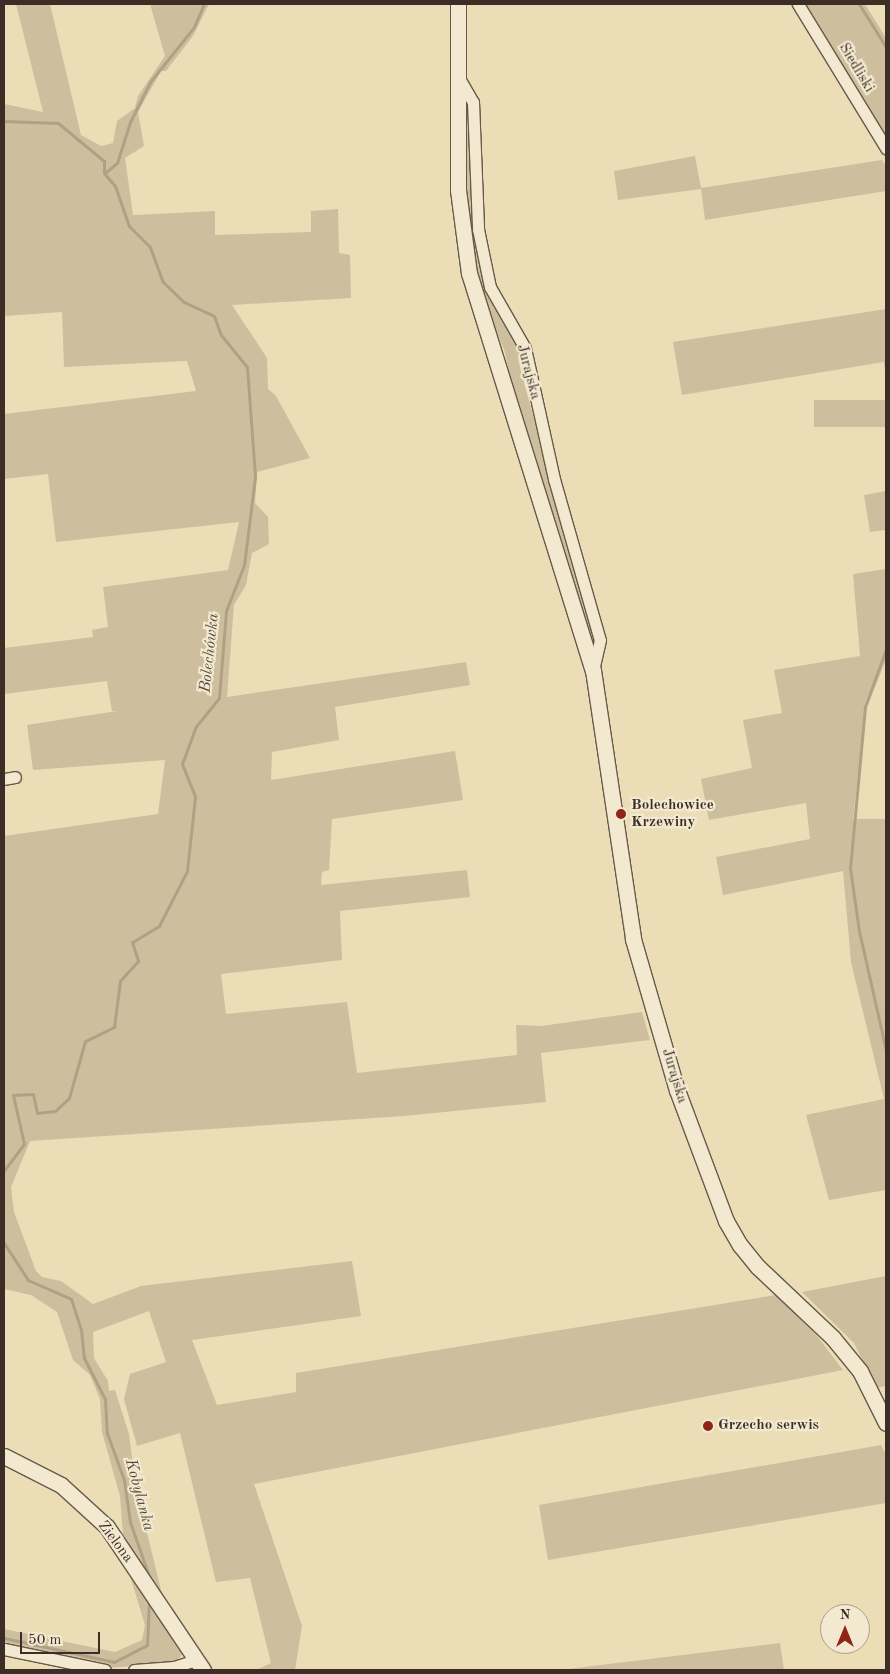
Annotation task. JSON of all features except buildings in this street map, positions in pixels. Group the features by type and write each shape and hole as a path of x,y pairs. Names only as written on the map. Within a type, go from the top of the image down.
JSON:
{"street":[{"name":"Jurajska","path":"458,4 458,190 469,273 593,670 633,939 677,1090 702,1161 740,1245 758,1267 833,1338 860,1371 886,1423"},
{"name":"Siedliski","path":"798,4 886,148"},
{"name":"Jurajska","path":"459,78 473,102 478,229 490,287 525,348 554,479 600,640 593,670"},
{"name":"Zielona","path":"4,1456 61,1485 107,1526 199,1665 134,1670"},
{"path":"4,1649 105,1670"}],"shaded area":[{"path":"16,4 50,4 81,135 101,146 113,143 117,121 135,108 138,96 165,56 150,4 209,4 193,36 166,71 161,71 138,112 144,146 125,158 133,215 215,211 215,235 311,232 311,211 338,209 339,253 350,255 351,298 232,305 267,358 268,389 276,396 310,458 257,472 255,503 268,517 269,544 252,553 246,585 234,605 227,697 466,662 470,685 335,707 339,740 272,752 271,780 455,751 463,800 332,819 329,870 322,872 321,885 467,870 470,897 340,911 342,960 221,974 226,1014 347,1002 357,1073 517,1055 516,1025 541,1026 642,1012 650,1040 541,1053 546,1102 404,1116 30,1141 11,1187 14,1212 36,1271 42,1277 61,1281 93,1304 141,1286 352,1261 361,1316 192,1340 217,1405 296,1392 296,1373 776,1295 817,1336 843,1370 254,1484 302,1626 295,1670 256,1670 271,1663 250,1578 216,1582 180,1433 137,1446 124,1399 130,1374 166,1362 149,1311 93,1332 94,1358 108,1381 109,1391 115,1390 129,1434 136,1488 162,1594 159,1595 123,1534 120,1496 102,1432 100,1399 90,1375 73,1360 57,1312 31,1295 4,1289 4,836 158,814 165,760 33,770 27,725 117,711 112,711 107,681 4,694 4,648 93,637 92,630 108,627 103,587 228,570 239,522 56,542 48,474 4,479 4,414 196,391 187,361 64,367 62,312 4,316 4,104 43,112"},
{"path":"805,4 865,4 886,38 886,139"},
{"path":"465,106 487,290 519,351 520,368 596,643 592,649 514,399 505,352 472,272 461,190"},
{"path":"695,156 701,188 882,160 886,166 886,191 705,220 701,189 618,200 614,171"},
{"path":"886,309 886,379 884,362 682,395 673,342"},
{"path":"814,400 886,400 886,427 814,427"},
{"path":"886,491 886,530 870,532 864,495"},
{"path":"886,569 886,660 865,711 853,819 886,819 886,1190 829,1200 806,1115 884,1099 851,962 843,871 723,895 716,857 810,839 806,803 709,820 701,779 752,768 743,720 782,713 774,670 860,656 853,574"},
{"path":"886,1276 886,1386 876,1388 854,1343 802,1292"},
{"path":"881,1445 886,1455 886,1503 548,1560 539,1505"},
{"path":"130,1576 184,1652 175,1663 108,1668 4,1646 4,1629 115,1652 142,1640 145,1625"},
{"path":"780,1643 784,1670 562,1670 568,1669"}],"waterway":[{"path":"105,173 117,163 130,122 150,82 194,27 204,4"},
{"path":"859,4 886,47"},
{"name":"Bolechówka","path":"4,121 58,123 104,161 104,173 115,186 129,226 150,247 163,282 184,302 214,316 221,335 247,367 255,477 244,565 226,611 219,698 196,726 182,764 195,797 187,871 159,926 132,942 138,961 120,981 114,1027 85,1041 69,1098 55,1111 37,1113 33,1094 13,1095 24,1144 4,1171"},
{"path":"886,649 865,707 850,868 859,931 886,1051"},
{"name":"Kobylanka","path":"4,1243 28,1280 71,1299 81,1330 84,1358 105,1399 107,1433 124,1480 130,1522 151,1582"},
{"name":"Kobylanka","path":"4,1638 114,1662 147,1645 149,1601"}],"place":[{"name":"Bolechowice Krzewiny","path":"621,814"},
{"name":"Grzecho serwis","path":"708,1426"}]}
